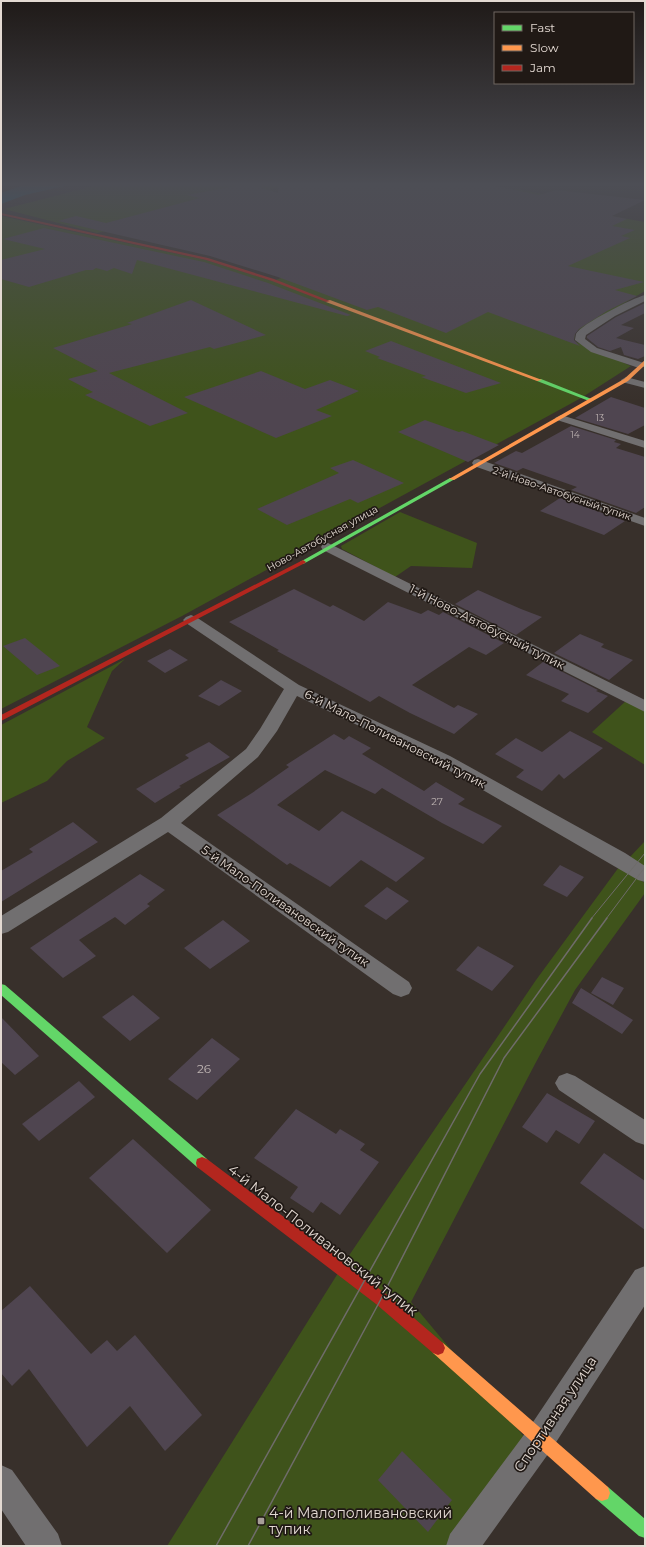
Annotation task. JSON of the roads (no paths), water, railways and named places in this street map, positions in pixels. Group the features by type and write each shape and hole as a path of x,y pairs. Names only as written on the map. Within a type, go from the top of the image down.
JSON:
{"street":[{"path":"193,256 273,280 591,400"},
{"path":"642,363 594,350 580,340 581,334 591,327 624,306 645,298"},
{"name":"Ново-Автобусная улица","path":"1,718 191,620 328,547 561,418 626,380 642,363"},
{"path":"626,380 645,385"},
{"path":"561,418 645,445"},
{"name":"2-й Ново-Автобусный тупик","path":"478,463 645,522"},
{"name":"1-й Ново-Автобусный тупик","path":"328,547 645,706"},
{"name":"6-й Мало-Поливановский тупик","path":"191,620 293,688 444,760 618,858 645,875"},
{"path":"1,926 168,823 252,753 268,731 293,688"},
{"name":"5-й Мало-Поливановский тупик","path":"168,823 402,988"},
{"name":"4-й Мало-Поливановский тупик","path":"1,988 217,1176 381,1299 645,1530"},
{"path":"567,1083 645,1134"},
{"name":"Спортивная улица","path":"462,1546 540,1439 645,1280"},
{"path":"1,1481 46,1546"}],"tram line":[{"path":"591,919 645,853"},
{"path":"606,919 645,867"},
{"path":"216,1546 480,1074 592,918"},
{"path":"248,1546 381,1299 504,1058 607,918"}],"place":[{"name":"4-й Малополивановский тупик","path":"261,1521"}]}
